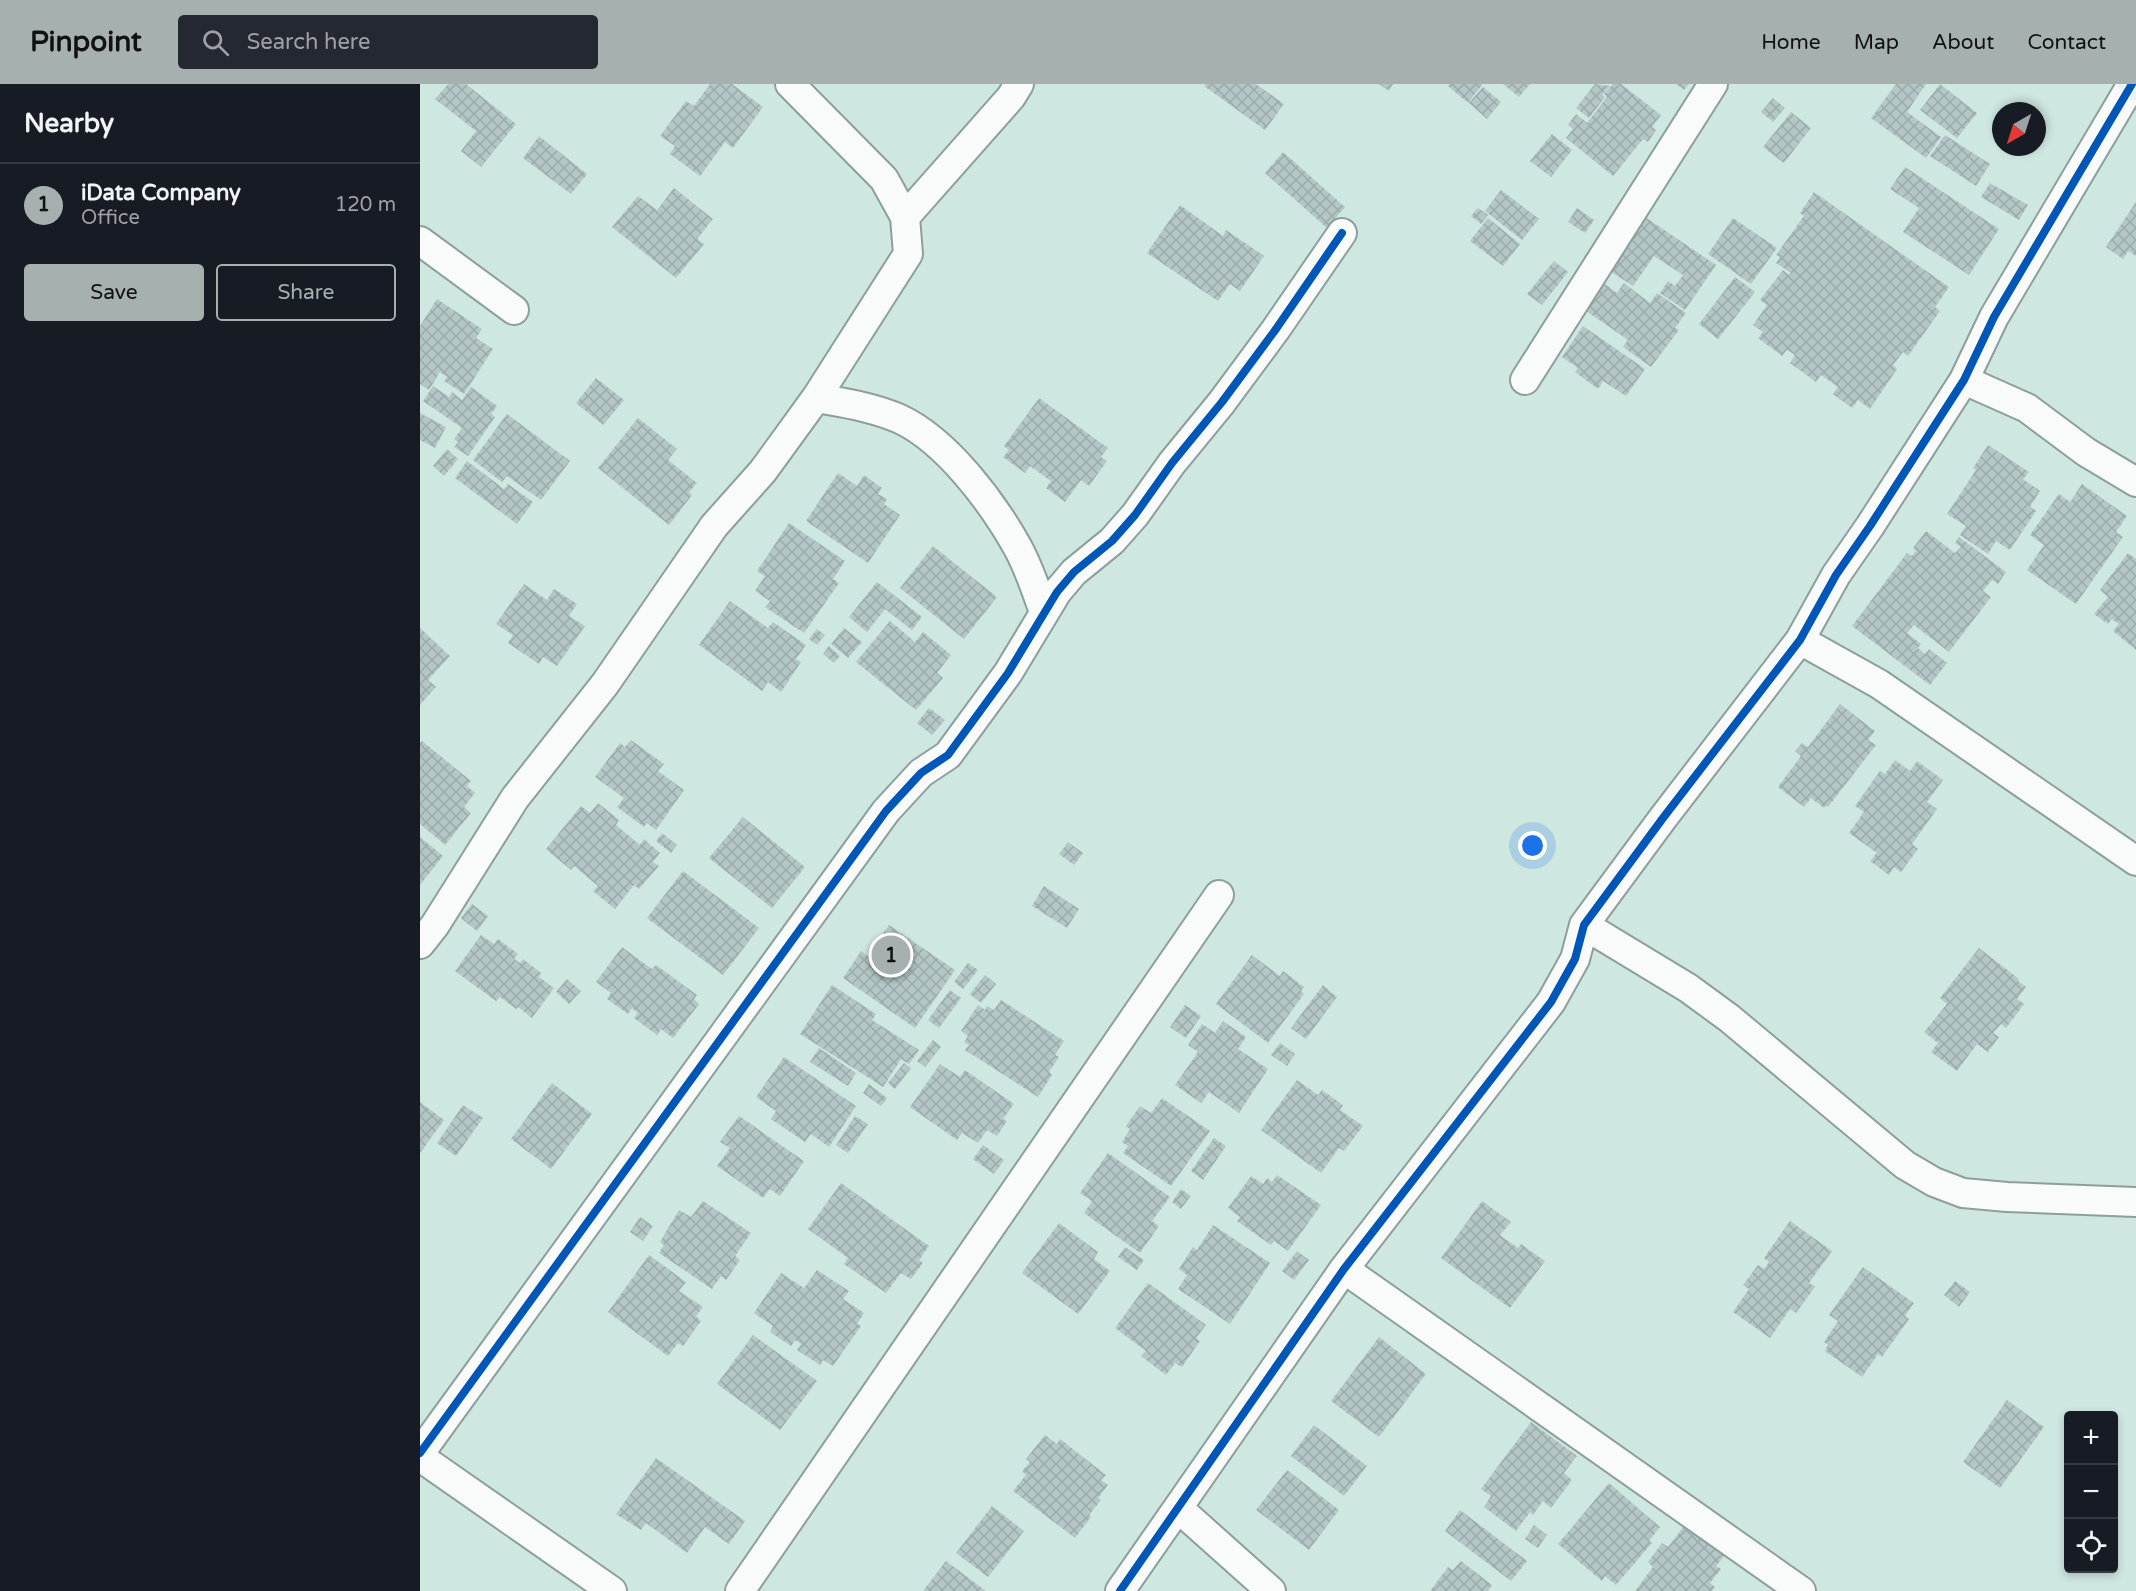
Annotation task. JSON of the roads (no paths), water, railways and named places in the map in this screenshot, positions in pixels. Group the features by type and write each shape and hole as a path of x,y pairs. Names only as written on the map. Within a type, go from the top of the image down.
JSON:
{"street":[{"path":"420,944 515,798 605,684 714,526 763,471 816,398 908,254 905,217 884,179 790,84"},
{"path":"905,217 1011,97 1019,84"},
{"path":"1526,380 1713,84"},
{"path":"1120,1591 1344,1269 1551,1002 1575,959 1584,925 1800,639 1836,575 1964,380 1994,317 2134,84"},
{"path":"612,1591 420,1455 886,811 921,773 948,755 1008,673 1057,592 1074,572 1112,541 1135,515 1172,463 1222,402 1276,329 1342,233"},
{"path":"420,241 514,310"},
{"path":"1964,380 2027,408 2086,452 2136,482"},
{"path":"816,398 868,408 900,419 939,445 967,475 1018,548 1044,612"},
{"path":"1800,639 1879,684 2136,861"},
{"path":"740,1591 1219,894"},
{"path":"1584,925 1696,994 1777,1057 1905,1165 1934,1182 1963,1193 2136,1202"},
{"path":"1344,1269 1801,1591"},
{"path":"1178,1508 1270,1591"}],"place":[{"name":"iData Company","path":"891,955"}]}
